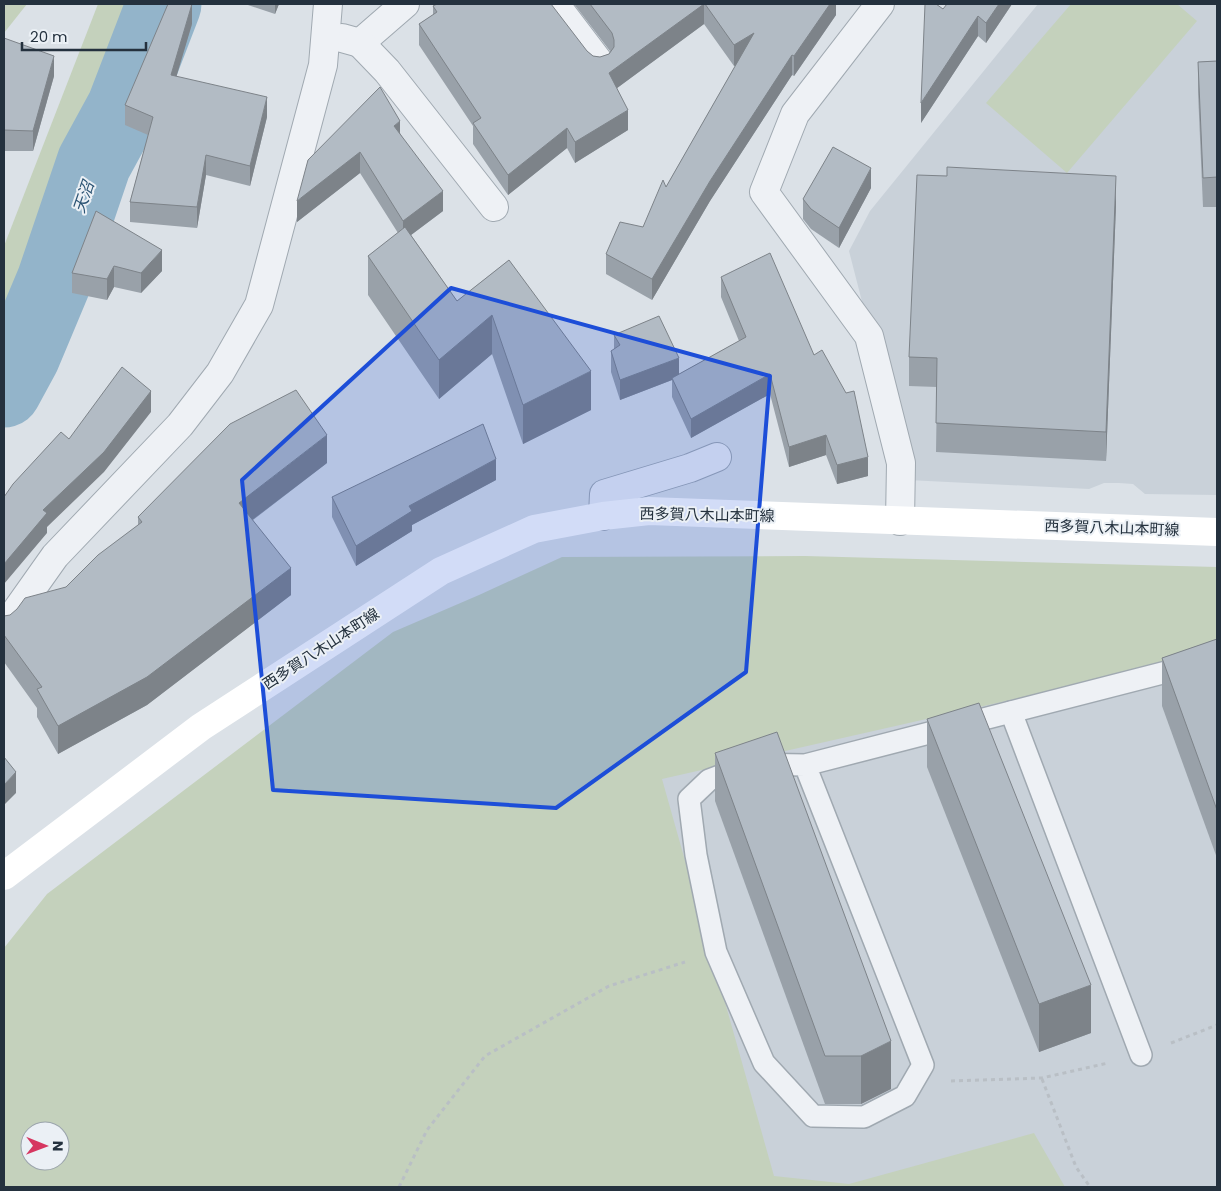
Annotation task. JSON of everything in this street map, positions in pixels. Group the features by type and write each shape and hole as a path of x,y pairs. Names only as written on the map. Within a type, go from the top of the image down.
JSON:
{"street":[{"path":"4,628 55,556 180,425 220,373 259,305 323,65 328,4"},
{"path":"360,43 405,4"},
{"path":"555,4 599,62"},
{"path":"880,4 795,114 764,192 869,336 901,463 900,521"},
{"path":"325,33 360,43 387,71 494,208"},
{"path":"603,516 604,494 690,468 717,457"},
{"name":"西多賀八木山本町線","path":"4,876 201,727 441,571 534,528 603,516 650,511 1217,532"}],"lane":[{"path":"806,765 924,1065 905,1096 864,1117 813,1116 764,1063 716,952 696,854 688,799 709,780 752,764 806,765 1217,659"},
{"path":"1011,712 1141,1055"}],"path":[{"path":"399,1187 427,1130 485,1056 609,986 716,952"},
{"path":"905,1096 944,1081 1042,1078 1141,1055 1217,1025"},
{"path":"1042,1078 1076,1167 1090,1187"}],"highlighted area":[{"path":"451,288 770,376 746,672 556,808 273,790 242,480"}],"shaded area":[{"path":"1038,4 1217,4 1217,495 1145,494 1133,484 1119,483 1104,483 1089,489 908,480 849,251 870,211"},
{"path":"1217,575 1217,1187 284,1187 404,637"}],"green space":[{"path":"4,4 27,4 4,33"},
{"path":"98,4 154,4 4,353 4,246"},
{"path":"1071,4 1177,4 1197,21 1067,173 986,103"},
{"path":"805,556 1217,567 1217,653 662,779 774,1176 849,1184 1034,1133 1065,1187 4,1187 4,948 47,894 393,632 562,557"}],"building":[{"path":"168,4 192,4 171,75 267,97 250,166 206,155 197,207 130,202 153,117 125,105"},
{"path":"437,4 551,4 587,51 593,56 600,57 609,54 614,47 614,40 612,33 590,4 704,4 609,73 628,110 575,142 567,128 508,175 473,123 481,118 419,24 437,12 433,6"},
{"path":"705,4 830,4 794,56 792,55 710,181 652,279 606,254 620,222 643,227 663,180 666,187 754,33 734,45"},
{"path":"925,4 936,4 943,9 947,4 999,4 986,23 978,16 921,103"},
{"path":"4,38 54,56 33,131 4,130"},
{"path":"1217,61 1217,177 1203,178 1198,62"},
{"path":"380,87 400,121 394,126 443,191 403,221 360,152 297,201 308,160"},
{"path":"833,147 871,168 839,228 811,209 803,199"},
{"path":"947,167 1116,176 1106,432 936,423 937,358 909,357 917,175 947,176"},
{"path":"96,211 162,250 141,273 114,266 107,279 72,273"},
{"path":"405,227 457,301 509,260 591,371 523,405 492,315 439,360 368,256"},
{"path":"770,253 814,355 822,350 846,393 854,391 868,457 837,465 826,435 789,447 770,374 691,419 672,378 746,337 721,277"},
{"path":"659,316 679,358 620,380 611,351 620,345 614,335"},
{"path":"122,367 151,391 104,452 43,510 47,513 4,564 4,497 13,484 61,432 69,439"},
{"path":"296,390 327,435 239,503 291,568 147,677 58,726 37,689 42,687 4,635 4,616 10,615 17,609 25,598 66,587 98,555 142,522 138,517 230,424"},
{"path":"483,424 496,459 409,506 412,511 356,546 332,497"},
{"path":"1217,639 1217,810 1162,658"},
{"path":"979,703 1091,985 1039,1004 927,719"},
{"path":"777,732 891,1041 861,1056 825,1056 715,753"},
{"path":"4,757 16,772 4,785"}],"waterway":[{"name":"天沼","path":"4,390 23,355 54,281 94,163 124,108 164,4"}]}
